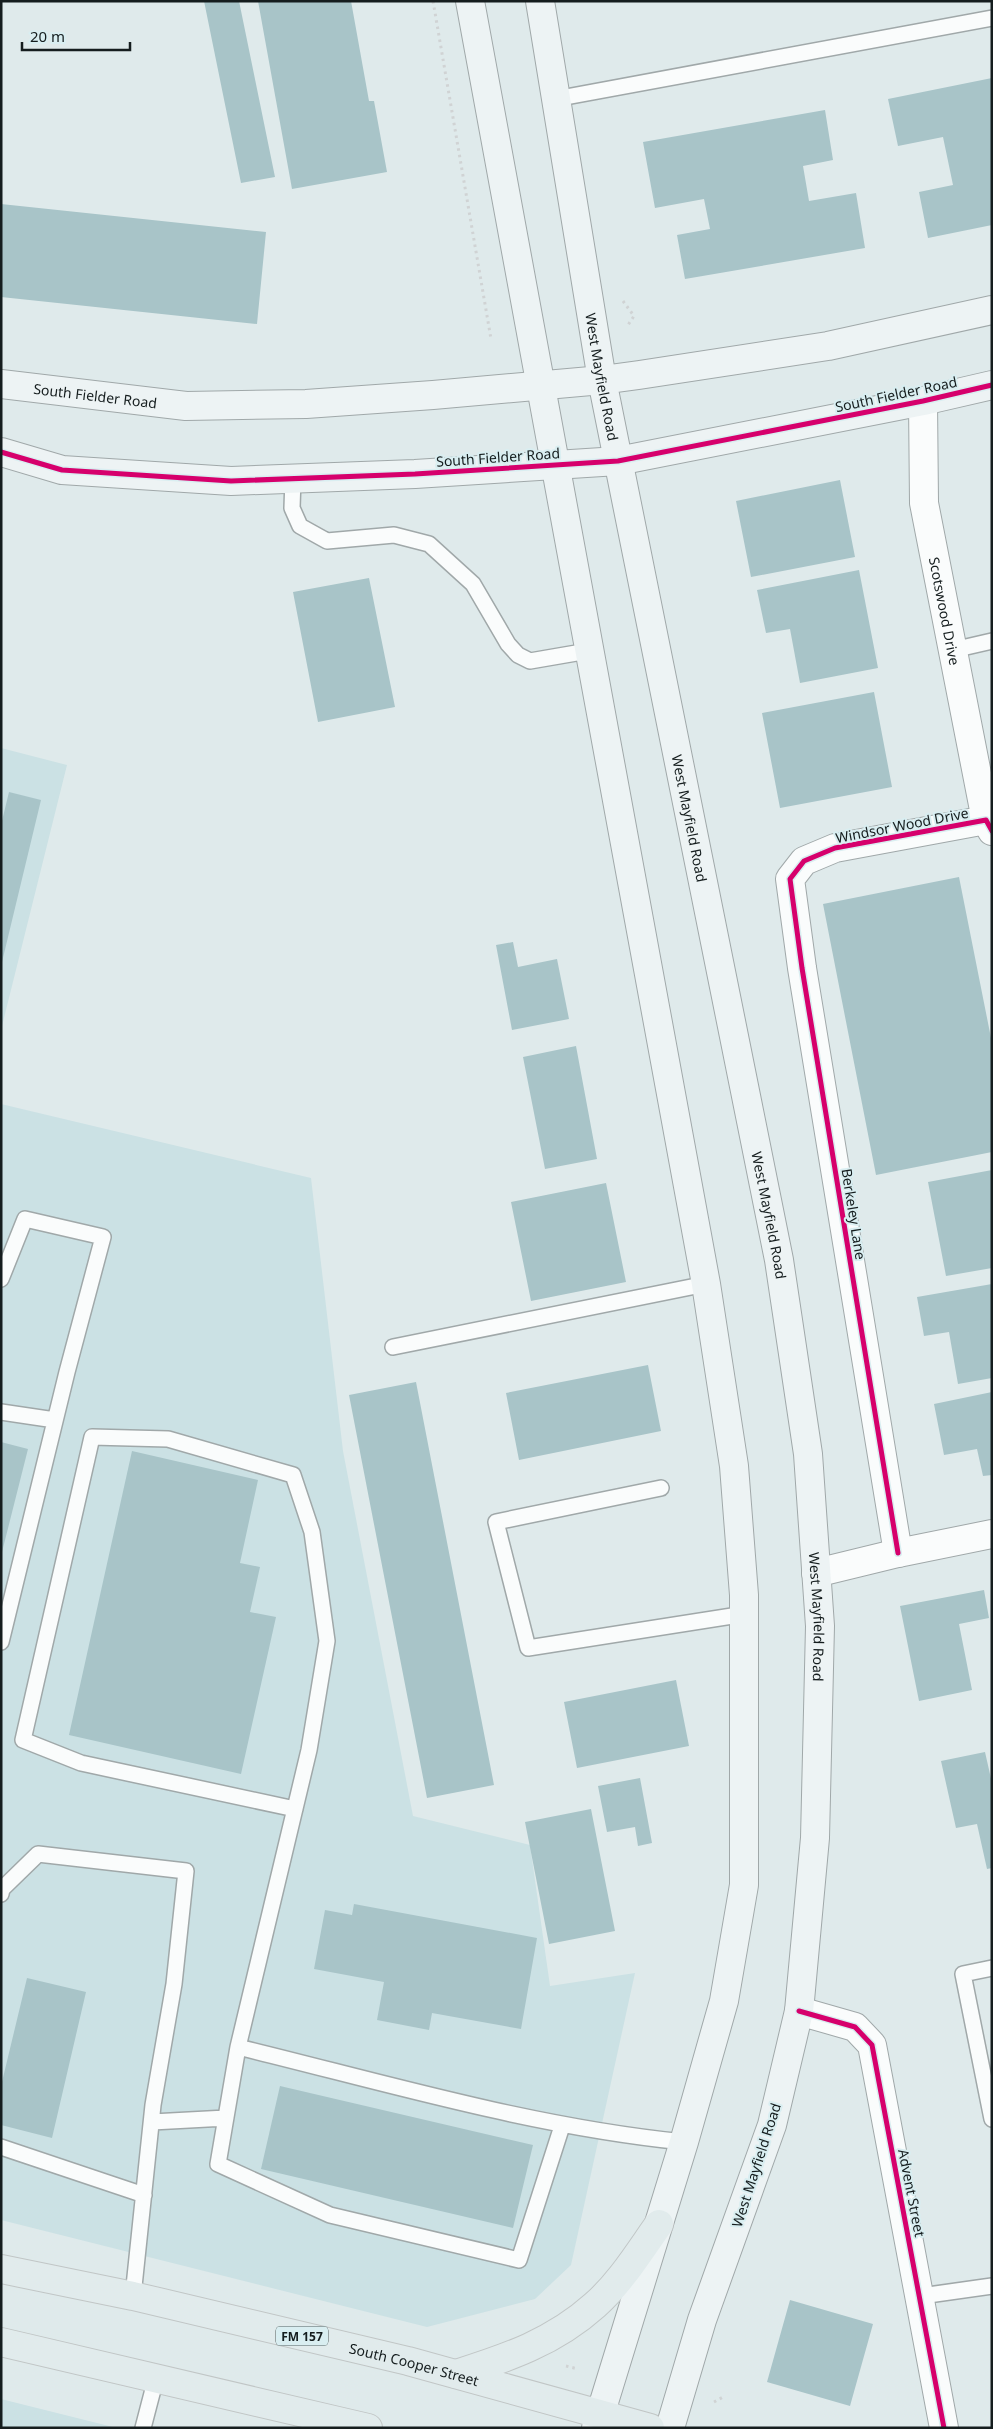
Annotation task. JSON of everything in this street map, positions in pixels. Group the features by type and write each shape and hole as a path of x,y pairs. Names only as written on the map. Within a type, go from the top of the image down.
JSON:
{"main road":[{"path":"470,1 588,651 706,1284 734,1466 744,1614 744,1884 724,2001 684,2142 598,2421"},
{"name":"West Mayfield Road","path":"540,1 602,380 779,1260 808,1454 820,1626 815,1838 799,2011 772,2125 702,2320 670,2428"},
{"name":"South Fielder Road","path":"1,384 186,406 306,404 602,380 828,346 992,310"},
{"name":"South Fielder Road","path":"1,452 62,470 231,481 415,474 618,461 922,401 992,385"},
{"path":"456,2374 521,2352 560,2332 596,2305 622,2276 659,2224"},
{"name":"South Cooper Street","path":"1,2270 133,2296 456,2374 598,2421 650,2428"},
{"path":"1,2342 368,2428"}],"street":[{"name":"Scotswood Drive","path":"922,401 924,503 989,825"},
{"name":"Windsor Wood Drive","path":"790,879 804,861 835,848 989,825"},
{"name":"Berkeley Lane","path":"790,879 802,968 898,1553"},
{"path":"816,1573 898,1553 992,1534"},
{"name":"Advent Street","path":"799,2011 855,2027 872,2045 921,2296 944,2428"}],"lane":[{"path":"555,99 992,18"},
{"path":"293,478 292,508 300,526 327,541 394,535 429,544 473,584 508,644 518,656 530,661 588,651"},
{"path":"954,650 992,641"},
{"path":"1,1280 25,1219 103,1237 55,1420 1,1642"},
{"path":"393,1347 706,1284"},
{"path":"1,1412 55,1420"},
{"path":"295,1809 81,1763 23,1740 92,1437 168,1439 293,1475 312,1532 327,1641 309,1750 295,1809 238,2047 218,2164 330,2215 519,2260 562,2126"},
{"path":"661,1488 496,1522 528,1648 744,1614"},
{"path":"1,1894 2,1890 38,1854 186,1871 174,1984 152,2122 133,2296"},
{"path":"992,1968 963,1974 992,2119"},
{"path":"238,2047 562,2126 623,2136 684,2142"},
{"path":"152,2122 226,2118"},
{"path":"1,2147 144,2195"},
{"path":"921,2296 992,2286"},
{"path":"143,2428 156,2378"}],"path":[{"path":"433,1 491,340"},
{"path":"714,2402 725,2396"}],"shaded area":[{"path":"1,748 67,765 1,1030"},
{"path":"1,1104 311,1178 343,1451 413,1816 530,1845 550,1986 635,1973 571,2265 535,2299 427,2327 1,2220"},
{"path":"1,2399 117,2428 1,2428"}],"building":[{"path":"204,1 239,1 275,177 241,183"},
{"path":"258,1 351,1 369,101 374,101 387,172 292,189"},
{"path":"992,78 992,225 928,238 919,192 953,185 943,137 898,146 888,99"},
{"path":"825,110 833,160 803,166 809,201 856,193 865,248 685,279 677,235 710,229 704,199 655,208 643,142"},
{"path":"1,204 266,232 257,324 1,297"},
{"path":"840,480 855,557 751,577 736,501"},
{"path":"859,570 878,668 800,683 790,629 766,633 757,590"},
{"path":"369,578 395,707 318,722 293,592"},
{"path":"874,692 892,787 780,808 762,713"},
{"path":"9,792 41,800 2,962 1,825"},
{"path":"959,877 992,1043 992,1152 876,1175 823,904"},
{"path":"513,942 518,967 557,959 569,1019 512,1030 496,945"},
{"path":"576,1046 597,1159 545,1169 523,1057"},
{"path":"992,1170 992,1268 946,1276 928,1182"},
{"path":"606,1183 626,1282 531,1301 511,1202"},
{"path":"992,1284 992,1378 958,1384 949,1332 924,1336 917,1297"},
{"path":"648,1365 661,1431 519,1460 506,1393"},
{"path":"416,1382 494,1785 427,1798 349,1395"},
{"path":"992,1392 992,1475 983,1476 977,1449 944,1455 934,1404"},
{"path":"1,1442 28,1449 2,1552 1,1552"},
{"path":"132,1451 258,1480 240,1563 260,1567 250,1612 276,1617 241,1774 69,1735"},
{"path":"984,1590 989,1618 959,1624 972,1690 919,1701 900,1606"},
{"path":"676,1680 689,1746 577,1768 564,1702"},
{"path":"985,1752 992,1783 992,1868 987,1869 977,1824 956,1828 941,1761"},
{"path":"640,1778 652,1843 638,1846 635,1827 607,1832 598,1786"},
{"path":"591,1809 615,1931 549,1944 525,1822"},
{"path":"354,1904 537,1938 521,2029 432,2013 429,2030 377,2020 384,1982 314,1969 325,1910 352,1915"},
{"path":"27,1978 86,1992 52,2138 1,2125 1,2086"},
{"path":"280,2086 533,2145 513,2228 261,2169"},
{"path":"790,2300 873,2324 850,2406 767,2382"}],"cycle path":[{"path":"1,452 62,470 231,481 415,474 618,461 923,401 992,385"},
{"path":"898,1553 802,968 790,879 804,861 835,848 986,820 992,831"},
{"path":"799,2011 855,2027 872,2045 944,2428"}]}
